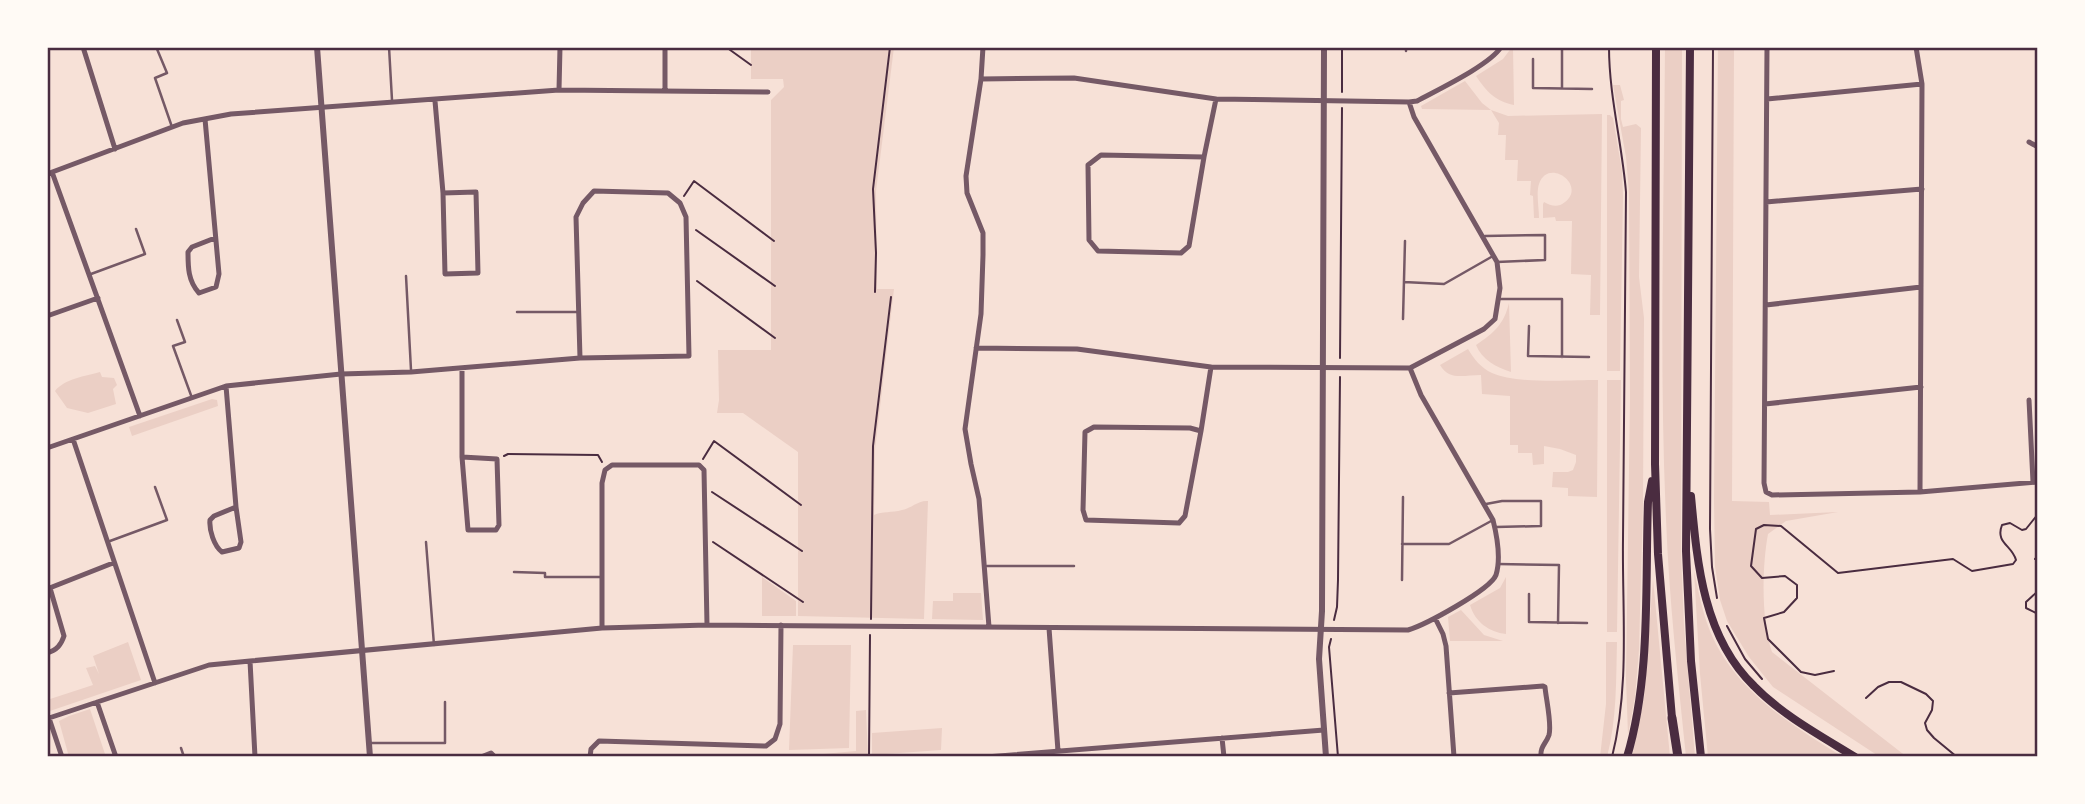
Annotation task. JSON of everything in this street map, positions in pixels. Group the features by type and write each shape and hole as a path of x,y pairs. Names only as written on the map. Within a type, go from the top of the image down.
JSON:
{"highway":[{"path":"1672,718 1678,757"}],"main road":[{"path":"1656,47 1655,464 1658,554 1672,718"},
{"path":"1689,47 1686,551 1701,757"},
{"path":"1686,448 1701,578 1710,613 1727,650 1753,685 1764,695 1855,757"},
{"path":"1627,757 1639,698 1644,649 1648,502 1655,464"}],"street":[{"path":"83,47 115,149"},
{"path":"317,47 370,757"},
{"path":"559,90 560,47"},
{"path":"665,47 665,91"},
{"path":"983,47 981,79 966,176 967,192 983,233 981,314 965,429 979,499 989,627"},
{"path":"1324,47 1320,659 1326,757"},
{"path":"981,79 1074,78 1216,99 1409,102 1425,97 1467,73 1497,54 1501,47"},
{"path":"1767,47 1766,492 1772,495 1920,492 2035,482 2029,400"},
{"path":"1916,47 1922,85 1920,492"},
{"path":"1767,99 1922,85"},
{"path":"140,416 50,173 172,127 231,114 559,90 768,92"},
{"path":"1204,157 1101,155 1088,165 1089,240 1098,251 1181,253 1189,246 1216,99"},
{"path":"435,101 443,193 445,274 478,272 476,192 443,193"},
{"path":"976,348 1077,349 1211,368 1410,368 1484,329 1495,319 1499,299 1495,259 1414,117 1409,102"},
{"path":"205,119 219,274 216,287 199,293 188,270 188,252 192,247 215,238"},
{"path":"2029,142 2038,147"},
{"path":"1766,202 1922,190"},
{"path":"47,448 226,386 341,374 411,372 580,358 689,356 686,217 680,203 668,193 594,191 583,203 576,217 580,358"},
{"path":"1766,305 1921,287"},
{"path":"47,316 98,298"},
{"path":"461,368 462,457 467,526 468,530 499,528 497,459 462,457"},
{"path":"1201,431 1190,428 1094,427 1085,432 1083,510 1086,520 1179,523 1185,516 1201,431 1211,368"},
{"path":"62,757 49,718 209,665 250,661 602,628 707,625 1408,630 1435,618 1485,588 1496,575 1497,564 1497,536 1486,504 1421,395 1410,368"},
{"path":"226,386 241,542 239,548 222,552 217,549 210,520 236,507"},
{"path":"1765,404 1920,387"},
{"path":"2030,420 2038,420"},
{"path":"72,439 155,683"},
{"path":"602,628 602,483 605,470 612,464 699,465 704,470 707,625"},
{"path":"47,653 55,650 64,636 49,588 114,563"},
{"path":"1435,618 1446,646 1454,757"},
{"path":"590,757 591,749 598,741 766,746 775,739 780,724 781,625"},
{"path":"1049,628 1058,751"},
{"path":"250,661 255,757"},
{"path":"1449,692 1545,687 1549,734 1541,746 1541,757"},
{"path":"97,702 116,757"},
{"path":"986,757 1058,751 1076,753 1324,730"},
{"path":"1223,738 1224,757"},
{"path":"1126,747 1126,757"},
{"path":"481,757 491,753 495,757"}],"lane":[{"path":"389,47 392,104"},
{"path":"1562,88 1563,47"},
{"path":"158,49 167,73 155,78 172,127"},
{"path":"1533,59 1533,88 1592,89"},
{"path":"89,274 145,254 136,229"},
{"path":"1404,282 1444,284 1495,259 1545,260 1545,235 1482,236"},
{"path":"1403,318 1405,241"},
{"path":"407,276 411,372"},
{"path":"1499,299 1562,299 1562,356"},
{"path":"517,312 579,312"},
{"path":"177,320 185,342 173,346 192,398"},
{"path":"1528,326 1528,356 1589,357"},
{"path":"107,542 167,520 155,487"},
{"path":"1402,580 1403,497"},
{"path":"1486,504 1502,501 1541,501 1541,526 1495,527"},
{"path":"1402,544 1449,544 1493,520"},
{"path":"426,541 434,645"},
{"path":"1497,564 1559,565 1558,623"},
{"path":"986,566 1074,566"},
{"path":"514,572 545,572 545,577 602,577"},
{"path":"1529,594 1529,622 1587,623"},
{"path":"369,743 445,743 445,702"},
{"path":"181,748 184,757"}],"path":[{"path":"726,47 751,65"},
{"path":"875,292 873,189 890,47"},
{"path":"1338,757 1329,647 1337,607 1342,47"},
{"path":"1609,47 1609,79 1622,150 1626,192 1624,638 1620,714 1612,757"},
{"path":"1713,47 1710,529 1717,600"},
{"path":"680,203 694,181 774,241"},
{"path":"686,223 775,286"},
{"path":"687,274 775,338"},
{"path":"869,757 873,446 891,297"},
{"path":"699,465 714,441 801,505"},
{"path":"497,459 508,454 598,454 605,470"},
{"path":"706,488 802,551"},
{"path":"1834,671 1815,676 1801,672 1768,639 1764,618 1784,612 1797,598 1797,585 1785,576 1762,578 1752,566 1756,530 1764,525 1781,526 1838,573 1954,559 1972,571 2013,564 2016,556 2000,539 2002,525 2010,523 2022,530 2026,529 2037,515"},
{"path":"706,538 803,602"},
{"path":"2038,591 2026,601 2026,608 2038,614"},
{"path":"1724,622 1745,659 1762,679"},
{"path":"1867,698 1878,687 1889,682 1901,682 1926,694 1933,701 1932,710 1925,723 1927,730 1958,757"}],"shaded area":[{"path":"751,47 894,47 876,191 877,289 894,289 875,450 874,515 902,510 928,501 924,619 798,616 798,452 743,413 717,413 718,350 771,350 771,100 784,87 783,79 751,79"},
{"path":"1512,47 1514,105 1492,95 1476,76 1503,59"},
{"path":"1665,47 1682,47 1681,555 1695,757 1686,757 1666,519 1662,342"},
{"path":"1718,47 1734,47 1732,501 1769,502 1770,515 1838,512 1786,521 1768,534 1764,593 1768,639 1772,652 1907,757 1880,757 1773,687 1749,657 1727,621 1720,600 1715,566 1714,501"},
{"path":"1465,81 1491,110 1422,109 1421,106"},
{"path":"1613,85 1620,85 1624,100 1621,101 1623,127 1636,124 1641,128 1639,277 1644,318 1643,502 1639,650 1628,735 1626,679 1630,399 1629,193 1626,157"},
{"path":"1491,110 1508,116 1602,114 1600,315 1590,315 1591,275 1571,274 1572,221 1556,221 1555,217 1543,218 1544,202 1560,205 1571,195 1569,182 1557,173 1544,176 1538,188 1539,218 1534,218 1533,196 1530,195 1531,181 1517,181 1518,160 1505,160 1506,135 1498,135 1499,123"},
{"path":"1607,115 1613,118 1622,171 1620,371 1607,371"},
{"path":"1509,303 1511,372 1490,362 1476,345 1497,327"},
{"path":"1468,349 1484,369 1514,379 1598,380 1597,497 1568,496 1568,488 1552,487 1553,472 1573,470 1576,455 1544,446 1544,464 1533,465 1532,453 1518,453 1518,445 1510,445 1510,396 1482,394 1481,375 1452,375 1440,365"},
{"path":"100,372 102,377 114,378 117,385 113,389 116,404 88,413 67,408 55,391 70,381"},
{"path":"1607,380 1621,380 1617,632 1607,632"},
{"path":"212,399 217,400 218,406 132,436 129,427"},
{"path":"1694,571 1701,604 1717,646 1745,685 1782,717 1843,757 1708,757"},
{"path":"762,577 796,601 796,616 762,616"},
{"path":"1506,577 1506,634 1484,625 1475,616 1470,605 1500,588"},
{"path":"1653,579 1670,757 1632,757 1644,698"},
{"path":"953,593 981,593 983,620 932,619 933,601 953,601"},
{"path":"1461,610 1484,635 1503,641 1450,641 1448,617"},
{"path":"128,642 141,680 47,712 47,700 93,685 86,668 95,666 99,674 93,656"},
{"path":"1606,642 1617,642 1615,699 1607,757 1600,757 1606,704"},
{"path":"793,645 851,645 849,748 789,750"},
{"path":"90,709 106,757 69,757 59,721"},
{"path":"866,710 868,757 790,757 856,751 856,711"},
{"path":"942,728 941,750 872,755 872,733"}]}
